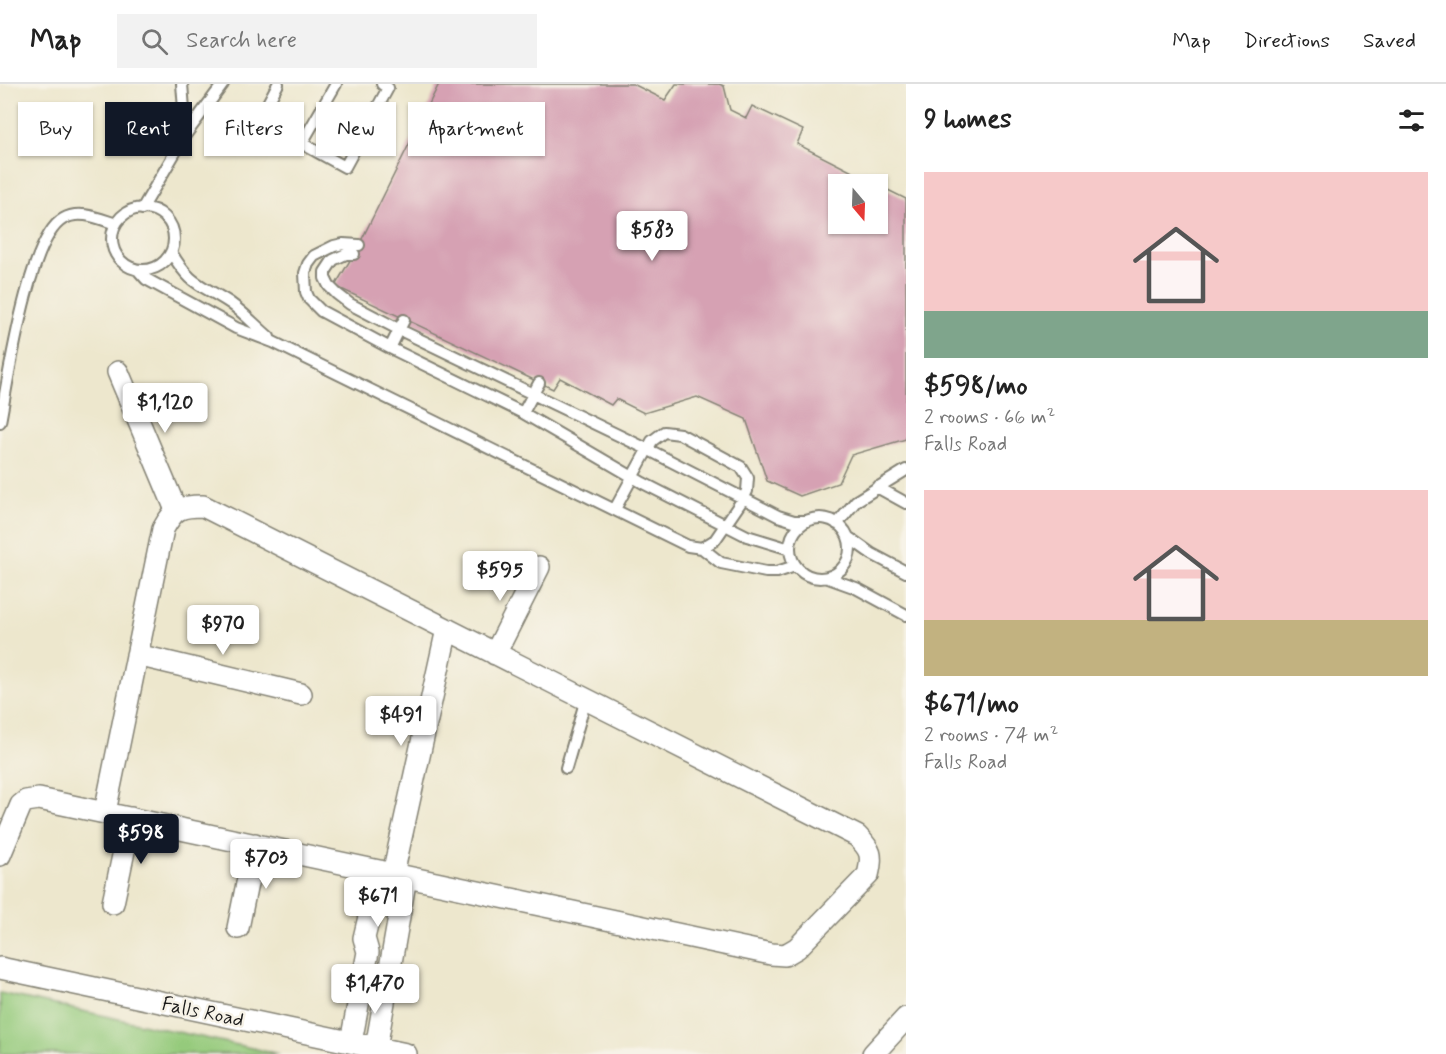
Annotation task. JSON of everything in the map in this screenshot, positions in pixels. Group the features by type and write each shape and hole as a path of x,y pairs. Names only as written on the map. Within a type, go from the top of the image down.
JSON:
{"street":[{"path":"118,372 176,510"},
{"path":"0,855 17,811 26,801 39,799 771,954 785,955 797,948 868,874 872,861 868,847 858,836 203,507 186,506 176,510 162,529 105,812"},
{"path":"495,654 539,567"},
{"path":"351,1042 368,953 364,938 393,874 447,629"},
{"path":"137,656 301,694"},
{"path":"114,903 131,818"},
{"path":"238,928 255,844"},
{"path":"376,1048 393,958 393,874"},
{"path":"368,953 393,958"},
{"name":"Falls Road","path":"0,968 406,1054"},
{"path":"873,1054 906,1018"}],"lane":[{"path":"182,84 183,102"},
{"path":"192,126 223,84"},
{"path":"268,102 278,84"},
{"path":"304,140 336,84"},
{"path":"304,144 345,167 388,88 382,84"},
{"path":"142,209 173,156"},
{"path":"152,210 168,222 174,242 171,252 158,267 148,270 129,267 120,261 115,253 112,233 116,224 132,211 152,210"},
{"path":"0,422 32,272 51,231 62,219 75,214 116,224"},
{"path":"790,549 747,536 632,478 523,413 390,348 321,311 309,299 306,292 305,273 314,256 343,244 356,249 333,260 325,278 329,286 350,304 402,325 532,394 785,519 806,521 819,518 830,520 842,527 848,537 850,549 847,561 839,572 828,578 817,579 805,575 795,566 790,540 796,530 806,521"},
{"path":"171,252 187,277 231,304 273,342"},
{"path":"138,270 146,279 236,328 273,342 688,546 702,548 721,563 766,572 777,572 795,566"},
{"path":"390,348 402,325"},
{"path":"523,413 539,383"},
{"path":"615,509 647,449 657,436 672,432 680,434 741,467 748,478 743,499 715,540 702,548"},
{"path":"837,524 856,501 906,470"},
{"path":"877,487 906,502"},
{"path":"848,537 872,554 906,572"},
{"path":"828,578 856,588 906,615"},
{"path":"566,768 586,699"}],"green space":[{"path":"0,993 279,1054 0,1054"}],"building":[{"path":"439,84 633,84 665,100 676,84 719,84 724,86 730,110 746,118 752,106 803,130 797,144 856,174 828,174 828,234 888,234 888,190 906,199 906,439 851,455 838,483 800,496 767,481 746,419 697,397 644,413 616,399 611,405 560,378 553,389 335,286 359,245 408,146 408,156 545,156 545,102 430,102"}]}
